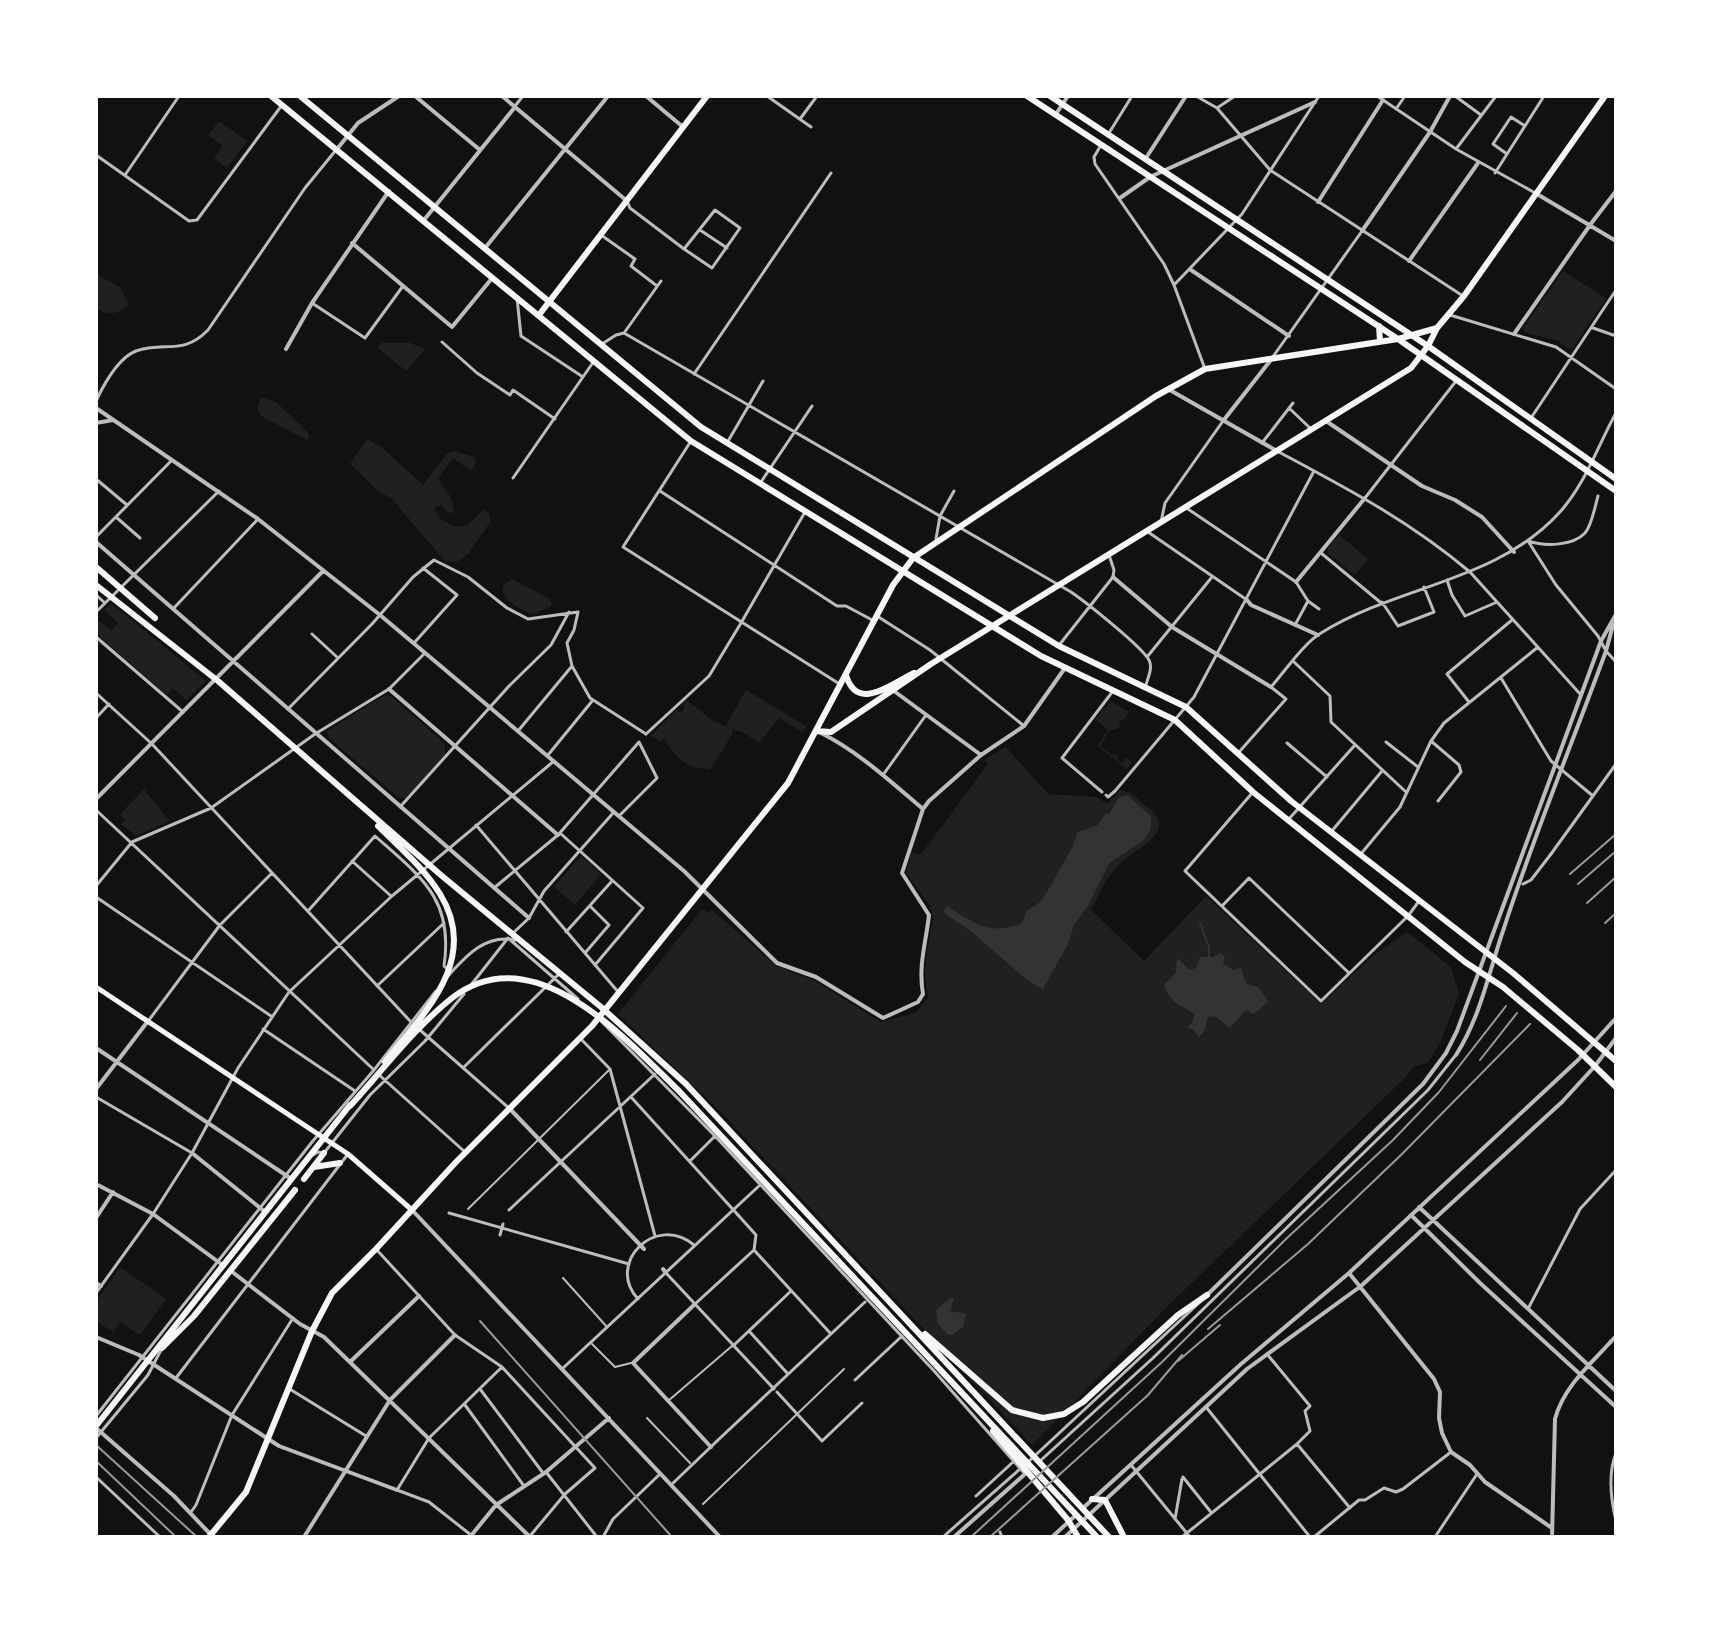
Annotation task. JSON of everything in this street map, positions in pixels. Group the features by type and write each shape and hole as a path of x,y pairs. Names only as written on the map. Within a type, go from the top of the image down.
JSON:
{"main road":[{"path":"271,96 691,441 992,627 1065,668 1175,720 1253,792 1490,978 1584,1055 1616,1087"},
{"path":"300,96 701,427 1059,646 1186,707 1299,807 1494,959 1596,1041 1616,1061"},
{"path":"539,315 707,96"},
{"path":"1027,96 1379,326 1616,491"},
{"path":"1050,96 1428,346 1616,479"},
{"path":"846,675 854,692 866,695 941,659 1411,368 1605,96"},
{"path":"1379,326 1380,341"},
{"path":"455,1163 599,1017 788,783 875,619 913,558 1167,388 1205,369 1398,339 1437,328"},
{"path":"96,567 155,618"},
{"path":"96,585 218,681 686,1084 1109,1537"},
{"path":"816,731 831,732 931,664"},
{"path":"96,1427 438,994 452,961 454,939 447,907 435,887 344,792"},
{"path":"350,1106 442,1007 463,990 484,981 508,978 532,980 555,988 594,1015 679,1091 1097,1537"},
{"path":"96,987 348,1154 412,1210"},
{"path":"200,1537 211,1536 246,1492 312,1331 332,1293 478,1141"},
{"path":"304,1179 320,1155"},
{"path":"314,1167 340,1163"},
{"path":"153,1355 173,1340 194,1316 294,1191"},
{"path":"898,1309 1012,1410 1043,1418 1064,1414 1083,1402 1178,1315 1207,1295"},
{"path":"988,1421 997,1438 1068,1520 1078,1537"},
{"path":"1092,1499 1105,1500 1124,1537"}],"street":[{"path":"125,175 179,96"},
{"path":"96,401 119,364 129,355 141,349 186,346 208,330 305,188 347,136 358,123 399,96"},
{"path":"415,96 480,150"},
{"path":"502,96 627,201 630,208 684,249 712,268 740,228 715,210 684,249"},
{"path":"424,220 523,96"},
{"path":"485,248 608,96"},
{"path":"646,96 683,127"},
{"path":"767,96 811,127"},
{"path":"800,119 817,96"},
{"path":"1055,115 1068,96"},
{"path":"1108,134 1132,96"},
{"path":"1145,159 1186,96"},
{"path":"1196,96 1217,108 1270,170 1464,296"},
{"path":"1217,108 1235,96"},
{"path":"1174,285 1237,220 1319,96"},
{"path":"1377,96 1478,163 1616,241"},
{"path":"1396,109 1405,96"},
{"path":"1161,522 1165,503 1289,336 1453,96 1481,115"},
{"path":"1456,149 1496,96"},
{"path":"1495,173 1543,96"},
{"path":"1318,202 1383,100"},
{"path":"1120,198 1150,177 1315,102"},
{"path":"96,155 189,221 197,220 282,105"},
{"path":"1507,154 1493,144 1511,117 1525,126"},
{"path":"1101,145 1094,157 1095,164 1174,285 1205,369"},
{"path":"1409,261 1478,163"},
{"path":"694,374 831,173"},
{"path":"286,349 312,303 389,191"},
{"path":"1514,334 1616,191"},
{"path":"700,230 727,248"},
{"path":"601,235 635,259 631,266 657,286"},
{"path":"352,243 452,327 493,277"},
{"path":"1191,270 1289,336"},
{"path":"602,344 624,333 661,281"},
{"path":"312,303 365,338 403,286"},
{"path":"1531,418 1616,290"},
{"path":"517,297 521,336 583,377"},
{"path":"1449,315 1556,347 1616,389"},
{"path":"1592,327 1616,336"},
{"path":"624,333 1091,606 1147,657 1151,669 1145,687"},
{"path":"442,342 477,373 510,395 513,390 555,419"},
{"path":"513,478 594,361"},
{"path":"1296,582 1392,465 1457,379"},
{"path":"727,443 763,381"},
{"path":"1167,388 1396,516 1470,572 1581,695"},
{"path":"1262,443 1293,403"},
{"path":"760,483 812,406"},
{"path":"96,408 258,519 380,615 684,871 777,963 816,977 883,1018 918,1002 923,994 921,955 929,915 902,873 923,809 981,755 1024,726 1065,668"},
{"path":"1289,408 1312,430"},
{"path":"1271,687 1318,635 1381,602 1470,572 1514,552 1528,541 1558,514 1587,471 1616,413"},
{"path":"96,423 115,421"},
{"path":"1326,421 1422,486 1455,500 1482,517 1514,552"},
{"path":"691,441 623,547 841,684"},
{"path":"173,459 96,540 529,918"},
{"path":"1113,691 1062,758 1108,797 1194,697 1314,471"},
{"path":"96,479 127,505"},
{"path":"96,612 219,491"},
{"path":"660,491 837,606 846,606 875,619 941,659 1024,726"},
{"path":"935,543 940,516 954,491"},
{"path":"1528,541 1538,545 1570,542 1586,533 1598,496"},
{"path":"1185,507 1296,582 1308,601 1319,609"},
{"path":"288,710 434,560 454,568 507,608 528,619 578,612 567,643 572,666 593,700 646,734 709,676 806,511"},
{"path":"116,517 140,538"},
{"path":"173,609 258,519"},
{"path":"1147,531 1251,605 1318,635"},
{"path":"1528,541 1564,596 1616,662"},
{"path":"1321,553 1381,602 1398,626 1434,612 1424,587"},
{"path":"1059,646 1113,577 1109,555"},
{"path":"414,643 457,595 423,568"},
{"path":"96,799 324,571"},
{"path":"1113,577 1172,627 1286,699 1238,753"},
{"path":"1147,657 1212,577"},
{"path":"1447,580 1465,616 1497,602"},
{"path":"96,595 105,603"},
{"path":"1295,625 1308,601"},
{"path":"400,807 551,645 569,612"},
{"path":"943,1537 1207,1295 1423,1084 1452,1042 1601,641 1616,616"},
{"path":"954,1537 1222,1291 1428,1090 1456,1055 1469,1033 1490,978 1494,959 1616,616"},
{"path":"1469,702 1447,674 1513,620"},
{"path":"312,634 338,658"},
{"path":"96,637 183,712"},
{"path":"1360,855 1400,807 1431,741 1453,714 1538,647"},
{"path":"96,886 132,842 211,808 315,734 389,689 426,653"},
{"path":"1294,662 1330,696 1331,722 1406,792"},
{"path":"518,731 572,666"},
{"path":"1501,678 1555,765 1593,796"},
{"path":"389,689 511,798 580,851 643,908 595,965"},
{"path":"894,691 981,755"},
{"path":"96,693 152,744 410,1022 540,1138 642,1248"},
{"path":"548,755 593,700"},
{"path":"96,718 109,704"},
{"path":"883,775 926,715"},
{"path":"1264,724 1269,728"},
{"path":"816,731 883,775 923,809"},
{"path":"1431,741 1459,765 1461,772 1438,801"},
{"path":"494,888 559,834 639,742 657,778 619,817"},
{"path":"1386,742 1418,767"},
{"path":"1287,743 1327,777"},
{"path":"1288,820 1355,745"},
{"path":"96,1293 98,1285 153,1214 263,1029 289,992 417,874 554,761"},
{"path":"1523,884 1531,880 1616,764"},
{"path":"1331,832 1382,771"},
{"path":"1253,792 1185,871 1321,1001 1408,916 1419,901"},
{"path":"96,810 465,1152"},
{"path":"288,1177 320,1155 429,1038 508,938 529,918 544,891 614,812"},
{"path":"476,825 619,994"},
{"path":"308,911 375,836 434,894 445,922 447,948 444,966 451,972"},
{"path":"352,861 392,896"},
{"path":"96,1089 220,925 272,873"},
{"path":"1223,906 1249,878 1349,973"},
{"path":"566,932 613,880"},
{"path":"96,897 271,1016"},
{"path":"585,953 609,925 589,906"},
{"path":"377,986 445,922"},
{"path":"508,938 599,1017"},
{"path":"96,1438 153,1365 171,1330 306,1150 451,972 478,946 508,938 522,941 597,1004 604,1027 715,1136 902,1336 1025,1474"},
{"path":"463,1068 560,973"},
{"path":"1052,1537 1241,1364 1349,1273 1584,1055 1616,1018"},
{"path":"263,1029 355,1091"},
{"path":"580,1038 610,1069 655,1236"},
{"path":"1065,1537 1267,1354 1361,1286 1562,1102 1616,1038"},
{"path":"96,1048 288,1177"},
{"path":"509,1210 655,1074"},
{"path":"96,1097 192,1153 262,1209"},
{"path":"631,1097 756,1235 754,1250 633,1363 711,1447"},
{"path":"690,1161 715,1136"},
{"path":"306,1150 320,1155"},
{"path":"176,1378 348,1154"},
{"path":"1528,1309 1580,1209 1616,1170"},
{"path":"96,1184 153,1214 293,1318 324,1337 530,1537 565,1494 595,1468 502,1367 455,1335 376,1249"},
{"path":"562,1369 760,1185"},
{"path":"96,1218 113,1192"},
{"path":"1419,1207 1616,1391"},
{"path":"412,1210 720,1537"},
{"path":"449,1213 629,1264"},
{"path":"1411,1215 1616,1407"},
{"path":"500,1235 503,1226"},
{"path":"638,1299 629,1285 629,1264 642,1248 655,1236 674,1234 695,1246"},
{"path":"754,1250 831,1334"},
{"path":"96,1416 220,1263"},
{"path":"664,1271 822,1441 862,1403"},
{"path":"1349,1273 1434,1379 1440,1392 1442,1433 1451,1452 1544,1525 1552,1528"},
{"path":"733,1346 791,1291"},
{"path":"350,1362 419,1296"},
{"path":"671,1485 865,1302"},
{"path":"190,1512 196,1505 232,1415 293,1318"},
{"path":"749,1331 788,1374"},
{"path":"304,1537 390,1400 455,1335"},
{"path":"858,1378 902,1336"},
{"path":"1552,1537 1555,1419 1565,1394 1616,1336"},
{"path":"96,1337 142,1357 279,1446 429,1502 470,1536 496,1505 544,1473 609,1418"},
{"path":"1182,1537 1310,1431 1305,1411 1310,1406 1267,1354"},
{"path":"397,1490 429,1438 502,1367"},
{"path":"288,1388 366,1436"},
{"path":"480,1389 597,1537"},
{"path":"465,1405 524,1487"},
{"path":"1206,1407 1312,1537 1359,1500 1365,1500 1384,1488 1396,1492 1403,1489 1451,1452"},
{"path":"96,1427 190,1512 211,1536"},
{"path":"1297,1444 1350,1508"},
{"path":"1616,1453 1611,1482 1616,1521"},
{"path":"976,1496 1013,1462"},
{"path":"1131,1465 1188,1535"},
{"path":"603,1537 613,1519 660,1474"},
{"path":"1435,1537 1477,1474"},
{"path":"96,1477 160,1537"},
{"path":"1175,1519 1183,1477 1211,1513"}],"lane":[{"path":"468,1209 610,1069"},
{"path":"563,1278 608,1327"},
{"path":"590,1342 615,1367 633,1363"},
{"path":"668,1401 733,1346"},
{"path":"703,1504 844,1369"},
{"path":"647,1418 692,1465"}],"shaded area":[{"path":"219,121 247,141 227,168 214,158 223,146 208,135"},
{"path":"1563,271 1606,298 1573,348 1569,349 1558,341 1524,332 1523,328"},
{"path":"96,274 120,287 129,305 113,313 96,308"},
{"path":"381,343 410,343 425,349 406,371 378,348"},
{"path":"261,397 276,402 308,432 309,438 307,440 261,416 257,409"},
{"path":"367,439 381,447 423,485 447,454 454,451 474,457 476,463 471,471 453,458 438,479 450,496 455,513 448,512 441,505 434,508 440,519 456,527 467,526 483,510 489,514 491,521 469,553 457,562 445,561 392,499 377,490 350,464"},
{"path":"1339,535 1368,559 1355,575 1328,553 1328,548"},
{"path":"512,579 546,597 551,601 551,606 534,614 514,605 504,595 503,589"},
{"path":"111,603 206,681 186,700 173,688 167,695 96,634 96,618 111,631 118,623 104,610"},
{"path":"746,690 806,726 802,732 779,718 759,743 743,732 732,730 710,770 687,764 673,752 665,738 661,740 662,743 651,736 676,710 681,713 686,700 712,720 729,728 726,725"},
{"path":"385,695 392,697 445,744 445,754 406,798 399,798 328,737 327,731"},
{"path":"1111,701 1129,712 1120,721 1119,728 1109,731 1100,746 1113,756 1116,753 1123,763 1126,757 1132,762 1127,769 1097,746 1108,730 1095,719"},
{"path":"1006,747 1048,794 1096,797 1107,804 1120,790 1134,795 1155,814 1158,831 1116,868 1091,910 1144,961 1206,896 1321,1004 1374,955 1407,932 1451,967 1459,994 1440,1043 1428,1063 1414,1066 1172,1302 1032,1445 721,1112 618,1014 702,909 710,913 712,910 776,966 815,981 881,1022 915,1013 928,998 926,956 933,918 930,906 906,873 912,852 919,855 925,849 988,764 984,760"},
{"path":"144,789 169,821 136,836 121,824 125,820 120,814"},
{"path":"1127,795 1151,816 1151,829 1143,841 1109,863 1043,989 1027,980 973,933 943,912 947,906 974,923 990,928 1021,924 1027,911 1039,903 1047,892 1078,832 1098,825 1105,814 1110,813 1118,798"},
{"path":"581,856 601,874 575,905 554,887"},
{"path":"1221,953 1225,958 1223,964 1233,970 1241,968 1246,983 1259,988 1268,1001 1254,1014 1246,1010 1230,1028 1215,1016 1208,1017 1204,1032 1199,1037 1193,1029 1187,1028 1195,1014 1173,1000 1164,985 1176,972 1177,958 1190,970 1196,968 1200,957 1213,957"},
{"path":"120,1267 166,1299 140,1335 120,1322 113,1332 96,1321 96,1302"},
{"path":"950,1298 954,1299 950,1311 966,1314 963,1327 948,1335 938,1324 936,1310"}],"waterway":[{"path":"1200,923 1209,947 1209,957"}],"tram line":[{"path":"480,1321 672,1537"}],"railway":[{"path":"1570,874 1616,834"},
{"path":"1578,884 1616,851"},
{"path":"1587,903 1616,877"},
{"path":"1605,923 1616,913"},
{"path":"971,1537 1162,1362 1287,1238 1393,1140 1439,1092 1506,1006"},
{"path":"1480,1060 1517,1013"},
{"path":"1208,1329 1308,1244 1530,1024"},
{"path":"1178,1361 1220,1325"},
{"path":"990,1537 1148,1395 1182,1355"},
{"path":"96,1445 197,1537"},
{"path":"96,1461 176,1537"}]}
